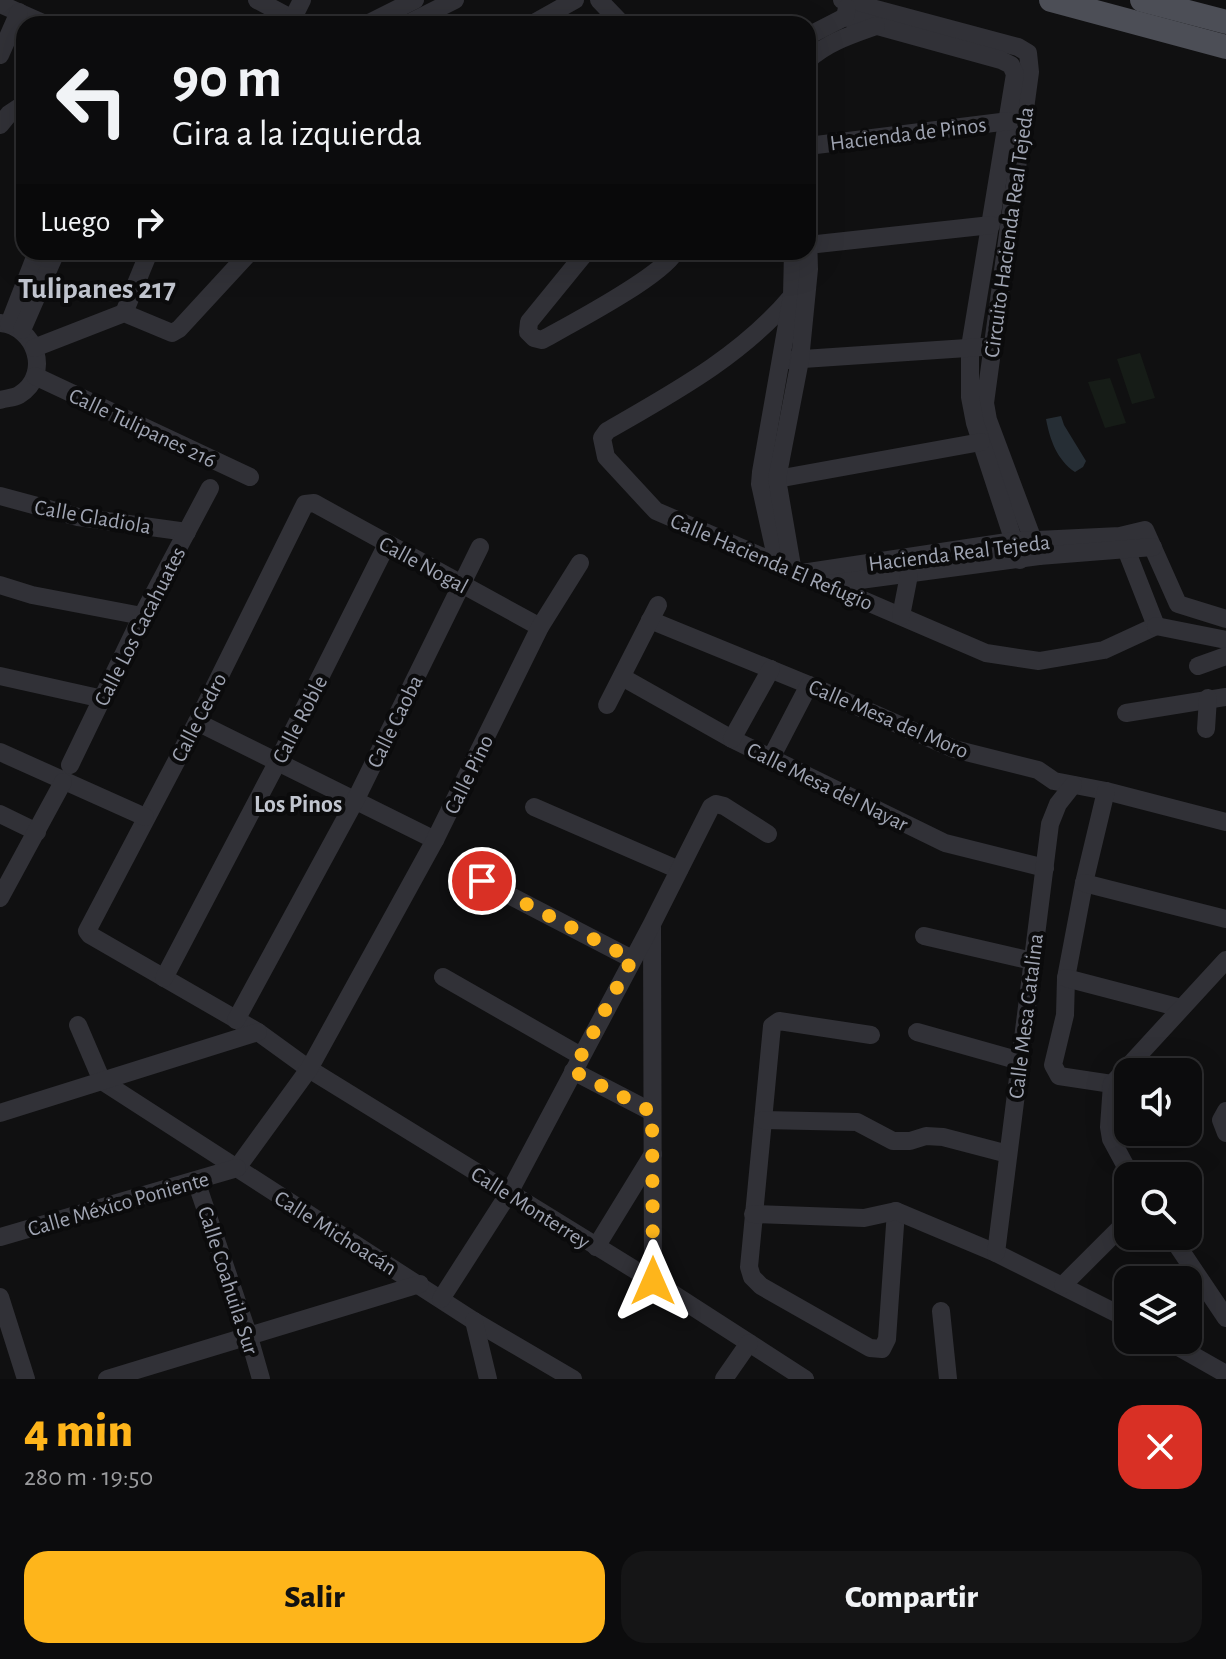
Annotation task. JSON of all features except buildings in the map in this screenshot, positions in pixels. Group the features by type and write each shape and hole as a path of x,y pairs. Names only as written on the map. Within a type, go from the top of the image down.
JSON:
{"main road":[{"path":"1051,0 1082,4 1226,47"},
{"path":"1142,0 1226,22"}],"street":[{"path":"257,0 287,16"},
{"path":"383,16 415,0"},
{"path":"423,16 455,0"},
{"path":"546,16 575,0"},
{"path":"599,0 614,16"},
{"path":"0,4 28,16"},
{"name":"Circuito Hacienda Real Tejeda","path":"816,30 845,6 1011,65 1015,74 970,347 971,411 1026,549"},
{"path":"17,16 19,12"},
{"path":"816,53 878,18"},
{"name":"Circuito Hacienda Real Tejeda","path":"878,18 1018,47 1028,53 1030,72 985,403 1026,549"},
{"path":"0,55 16,19"},
{"path":"0,125 16,109"},
{"name":"Hacienda de Pinos","path":"816,145 1009,121"},
{"path":"816,243 991,225"},
{"path":"10,326 34,260"},
{"path":"10,326 51,260"},
{"path":"124,313 146,260"},
{"path":"34,348 124,313 172,333 243,260"},
{"path":"579,260 529,322 528,332 537,340 590,314 663,267 669,260"},
{"path":"790,570 760,484 790,360 792,296 801,260"},
{"path":"790,570 777,479 803,260"},
{"name":"Calle Hacienda El Refugio","path":"792,296 746,344 663,399 607,431 602,438 611,464 656,511 986,653 1032,661 1104,650 1156,626"},
{"path":"0,400 18,395 35,376 37,356 34,348 10,326"},
{"path":"790,360 991,347"},
{"name":"Calle Tulipanes 216","path":"35,376 250,477"},
{"path":"777,479 981,442"},
{"name":"Calle Los Cacahuates","path":"0,898 37,832 142,616 210,488"},
{"name":"Calle Gladiola","path":"0,496 78,517 187,532"},
{"name":"Calle Nogal","path":"308,502 540,627"},
{"name":"Calle Cedro","path":"87,931 197,722 302,507 308,502"},
{"name":"Hacienda Real Tejeda","path":"790,570 1149,539 1178,604 1226,619"},
{"path":"1123,542 1156,626 1226,640"},
{"name":"Calle Roble","path":"164,978 387,544"},
{"name":"Calle Caoba","path":"236,1020 355,801 480,547"},
{"name":"Hacienda Real Tejeda","path":"827,585 909,575 1026,549"},
{"name":"Calle Pino","path":"237,1168 309,1069 435,840 540,627 580,563"},
{"name":"Hacienda Real Tejeda","path":"901,616 909,575"},
{"path":"0,585 32,595 142,616"},
{"name":"Calle Mesa del Moro","path":"607,705 654,612 771,669 954,749 1038,770 1054,781 1226,822"},
{"path":"1198,666 1226,656"},
{"path":"732,739 771,669"},
{"path":"0,676 103,699"},
{"name":"Calle Mesa del Nayar","path":"622,677 732,739 945,843 1045,868"},
{"path":"771,758 809,685"},
{"path":"1126,713 1217,698 1206,729"},
{"path":"197,722 435,840"},
{"path":"0,752 66,774 145,817"},
{"name":"Calle Mesa Catalina","path":"996,1253 1050,824 1058,804 1073,785"},
{"name":"Calle Mesa Catalina","path":"1106,791 1084,883 1066,978 1065,1015 1053,1065 1054,1072 1059,1076 1112,1084"},
{"path":"441,1299 509,1193 652,924 706,814 716,804 724,806 768,834"},
{"path":"534,807 679,870"},
{"path":"0,814 37,832"},
{"path":"482,881 632,959"},
{"path":"1084,883 1226,919"},
{"path":"652,924 653,1281"},
{"name":"Calle Monterrey","path":"87,931 258,1032 309,1069 653,1281 805,1379"},
{"path":"924,936 1032,961"},
{"path":"1123,1162 1111,1139 1109,1127 1112,1084 1226,960"},
{"path":"443,977 652,1112"},
{"path":"1066,978 1181,1008"},
{"path":"871,1035 779,1021 771,1030 753,1214 749,1267 752,1277 761,1286 875,1350 882,1349 887,1339 896,1211"},
{"path":"78,1025 102,1081"},
{"path":"0,1113 258,1032"},
{"path":"917,1032 1020,1061"},
{"name":"Calle Michoacán","path":"102,1081 474,1321 573,1379"},
{"path":"1226,1111 1221,1120 1226,1133"},
{"path":"763,1120 857,1122 893,1141 943,1137 1008,1154"},
{"path":"596,1247 653,1154"},
{"name":"Calle México Poniente","path":"0,1237 237,1168"},
{"name":"Calle Coahuila Sur","path":"196,1181 261,1379"},
{"path":"753,1214 864,1218 896,1211 996,1253 1114,1312"},
{"path":"1063,1285 1114,1234"},
{"path":"1181,1250 1226,1318"},
{"path":"107,1379 420,1284"},
{"path":"0,1297 26,1379"},
{"path":"941,1311 948,1379"},
{"path":"474,1321 488,1379"},
{"path":"724,1379 749,1343"},
{"path":"1191,1354 1226,1374"}],"shaded area":[{"path":"1140,353 1155,398 1132,404 1117,359"},
{"path":"1110,378 1126,423 1105,428 1088,382"},
{"path":"1061,416 1086,461 1075,472 1059,455 1046,419"}],"district":[{"name":"Tulipanes 217","path":"97,288"},
{"name":"Los Pinos","path":"298,804"}],"route":[{"path":"482,881 632,959 573,1071 652,1112 653,1281"}]}
